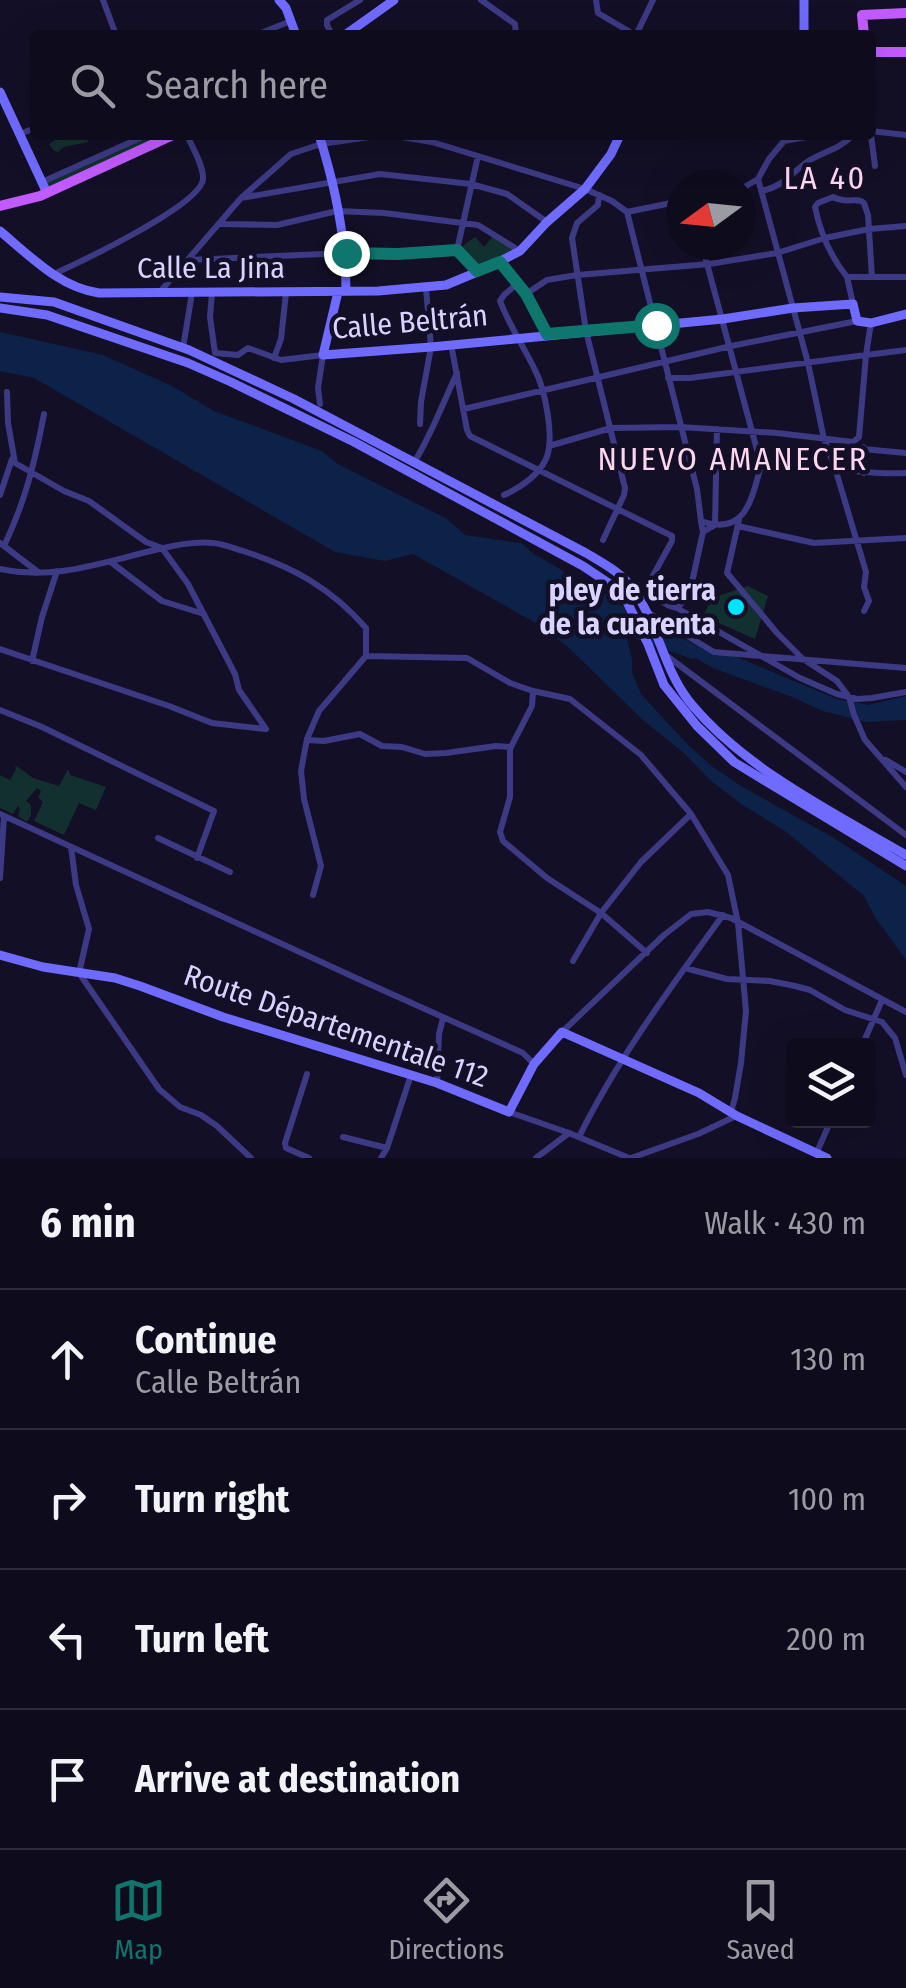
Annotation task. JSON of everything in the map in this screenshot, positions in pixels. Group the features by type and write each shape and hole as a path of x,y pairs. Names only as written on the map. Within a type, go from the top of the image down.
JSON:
{"main road":[{"path":"279,0 294,30"},
{"path":"352,30 394,0"},
{"path":"804,0 804,30"},
{"path":"862,0 864,30"},
{"path":"862,15 906,14"},
{"path":"876,52 906,52"},
{"path":"0,92 45,187"},
{"path":"0,206 20,203 45,187 162,140"},
{"path":"320,140 346,253 342,291 322,355"},
{"name":"Calle La Jina","path":"0,231 53,275 82,290 286,293 426,288 446,285 520,251 585,189 618,140"},
{"path":"0,297 54,302 182,348 294,398 586,553 620,575 640,600 678,686 690,704 741,753 906,854"},
{"path":"853,304 857,322 906,314"},
{"name":"Calle Beltrán","path":"322,355 853,304"},
{"path":"0,308 47,315 232,382 354,442 583,566 622,592 664,686 734,762 906,866"},
{"name":"Route Départementale 112","path":"0,955 115,978 223,1017 412,1074 508,1112 534,1064 562,1032"},
{"path":"562,1032 699,1093 822,1155"}],"street":[{"path":"103,0 114,30"},
{"path":"329,30 327,20 360,0"},
{"path":"480,0 515,24 516,30"},
{"path":"596,0 598,12 628,30"},
{"path":"638,30 653,0"},
{"path":"268,30 291,21"},
{"path":"20,134 30,130"},
{"path":"876,133 906,135"},
{"path":"45,187 136,140"},
{"path":"53,275 104,251 191,197 204,176 190,140"},
{"path":"159,293 242,198 291,154 318,140"},
{"path":"422,140 585,189 627,212 666,204"},
{"path":"790,140 768,159 758,179 808,363 824,439 866,572 864,587 869,602 864,611"},
{"path":"761,191 776,187 806,162 848,140"},
{"path":"872,140 874,166"},
{"path":"457,250 478,156"},
{"path":"242,198 380,174 471,184 507,194 547,222"},
{"path":"599,195 598,204 573,231 586,331 625,488 602,540"},
{"path":"853,304 847,277 825,238 815,208 818,202 828,198 862,200 869,229 872,277"},
{"path":"219,224 277,224 337,211 384,212 478,225 520,251"},
{"path":"627,212 698,490 704,532 688,596 677,608"},
{"path":"526,294 548,280 709,264 777,253 869,229 906,226"},
{"path":"190,260 457,250"},
{"path":"457,250 477,271"},
{"path":"708,260 761,466 754,496 739,522 727,573 803,659 837,680 849,697 865,740 906,787"},
{"path":"500,262 526,294 547,334"},
{"path":"847,277 906,277"},
{"path":"504,495 522,486 545,461 550,446 537,373 500,301 518,283"},
{"path":"420,424 431,347 426,288"},
{"path":"182,348 192,293"},
{"name":"Calle Beltrán","path":"212,293 210,317 215,352 238,355 248,348 281,360 322,355"},
{"path":"274,358 281,339 286,293"},
{"path":"464,409 731,346 857,322"},
{"path":"864,473 859,436 871,322"},
{"path":"451,344 470,436 672,536 648,583 667,606 837,694 872,698 906,692"},
{"path":"668,378 906,350"},
{"path":"320,404 322,355"},
{"path":"415,461 458,372"},
{"path":"0,649 212,724 266,729 239,690 235,674 188,584 162,548 146,542 89,501 15,464 8,392"},
{"path":"38,573 2,544 20,512 44,414"},
{"path":"550,446 612,428 718,429 853,442 859,436"},
{"path":"716,525 718,429"},
{"path":"863,449 906,453"},
{"path":"0,495 12,458"},
{"path":"761,466 906,473"},
{"path":"701,521 716,525"},
{"path":"704,532 716,525 739,522 814,543 906,538"},
{"path":"0,570 22,574 84,569 162,548 212,542 266,559 312,580 347,606 366,628 366,656 320,710 307,740 301,771 321,866 313,894"},
{"path":"111,562 162,601 204,614"},
{"path":"32,661 57,571"},
{"path":"646,612 714,652 906,668"},
{"path":"662,653 906,835"},
{"path":"366,656 468,658 510,683 570,699 641,756 692,814 728,876 738,923 746,1011 734,1114 698,1134 630,1158 508,1112"},
{"path":"533,692 532,706 510,746 510,797 501,837 547,878 601,913 647,953"},
{"path":"0,710 214,811 197,858"},
{"path":"307,740 360,734 382,746 425,754 510,746"},
{"path":"878,755 906,772"},
{"path":"573,960 601,913 641,862 692,814"},
{"path":"0,878 2,815 523,1053 534,1064"},
{"path":"158,838 230,872"},
{"path":"71,847 88,929 78,973 158,1089 180,1107 217,1126 251,1158"},
{"path":"562,1032 664,935 691,914 708,912 738,923 906,1012"},
{"path":"579,1137 622,1059 723,916"},
{"path":"685,968 718,977 795,986 855,1014 874,1018 895,1038 906,1076"},
{"path":"865,1038 882,1000"},
{"path":"437,1083 439,1034 444,1018"},
{"path":"307,1074 284,1143 286,1148 309,1158"},
{"path":"381,1158 412,1074"},
{"path":"822,1155 829,1128"},
{"path":"536,1158 569,1133"},
{"path":"343,1138 387,1148"}],"green space":[{"path":"55,140 88,142 58,152 49,144"},
{"path":"136,140 161,140 47,193 42,182"},
{"path":"495,234 517,249 477,271 457,250 475,237 484,247"},
{"name":"pley de tierra de la cuarenta","path":"748,586 768,596 755,639 703,616 712,598"},
{"path":"15,765 33,778 59,786 68,769 70,775 106,787 96,810 79,803 64,835 34,821 43,802 37,788 26,801 31,805 27,822 18,816 18,806 13,814 0,808 0,775 10,780"}],"water":[{"path":"0,332 103,355 172,386 214,411 322,451 338,464 447,519 465,535 521,543 585,589 609,593 618,604 709,652 732,655 837,699 868,705 906,696 906,720 865,722 823,711 713,668 674,646 624,627 632,672 641,694 688,745 741,786 834,838 906,886 906,960 864,896 785,831 711,781 567,646 534,622 413,554 385,561 335,552 34,378 0,371"}],"waterway":[{"path":"629,631 693,654"}],"place":[{"name":"pley de tierra de la cuarenta","path":"736,607"}],"district":[{"name":"LA 40","path":"825,178"},
{"name":"NUEVO AMANECER","path":"733,459"}],"route":[{"path":"346,253 457,250 477,271 500,262 526,294 547,334 656,325"}]}
